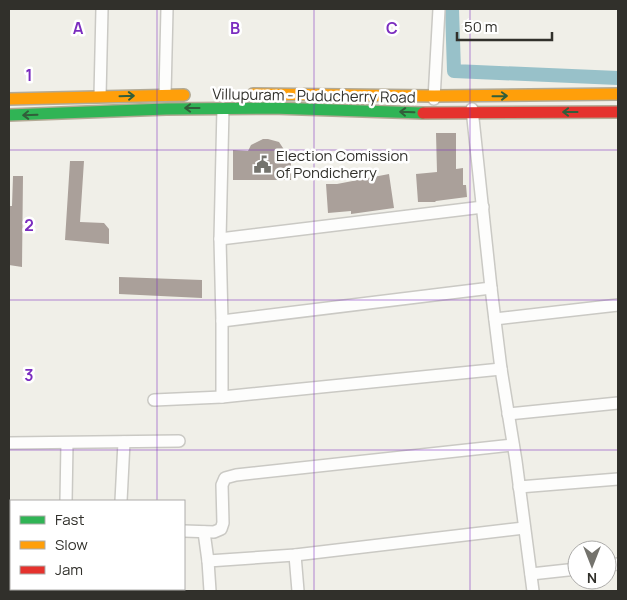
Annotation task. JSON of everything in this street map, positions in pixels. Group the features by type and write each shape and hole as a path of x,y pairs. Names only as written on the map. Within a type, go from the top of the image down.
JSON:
{"highway":[{"path":"245,94 434,96 618,94"},
{"path":"265,94 265,108"},
{"path":"9,99 195,95"},
{"name":"Villupuram - Puducherry Road","path":"9,115 166,108 265,108 432,113 618,112"}],"street":[{"path":"100,96 102,9"},
{"path":"166,95 167,9"},
{"path":"432,113 439,9"},
{"path":"471,96 490,288 533,591"},
{"path":"222,397 220,239 223,108"},
{"path":"220,239 483,207"},
{"path":"222,322 490,288"},
{"path":"495,319 618,305"},
{"path":"154,400 222,397 501,369"},
{"path":"508,414 618,404"},
{"path":"9,443 179,441"},
{"path":"121,500 124,442"},
{"path":"66,500 67,443"},
{"path":"185,531 214,532 221,529 223,523 222,485 225,478 236,475 513,445"},
{"path":"519,487 618,479"},
{"path":"208,561 295,555 524,528"},
{"path":"204,532 210,591"},
{"path":"295,555 298,591"},
{"path":"531,574 567,570"},
{"path":"67,590 82,591"}],"building":[{"path":"436,133 456,133 456,169 463,168 463,185 466,185 467,197 435,202 418,202 416,174 437,172"},
{"name":"Election Comission of Pondicherry","path":"263,139 279,142 285,151 291,151 291,180 233,180 233,150 248,151 251,145"},
{"path":"70,161 84,161 80,222 104,223 109,229 109,244 65,240"},
{"path":"389,174 394,208 351,214 351,211 328,213 326,184 337,184"},
{"path":"13,176 23,176 22,267 9,265 9,206 12,206"},
{"path":"119,277 202,280 202,298 119,294"}],"waterway":[{"path":"452,9 454,71 618,78"}],"traffic: fast":[{"path":"9,115 166,109 272,108 423,113"}],"traffic: slow":[{"path":"253,94 434,96 618,94"},
{"path":"9,99 184,95"}],"traffic: jam":[{"path":"423,113 618,112"}],"place":[{"name":"Election Comission of Pondicherry","path":"262,165"}]}
